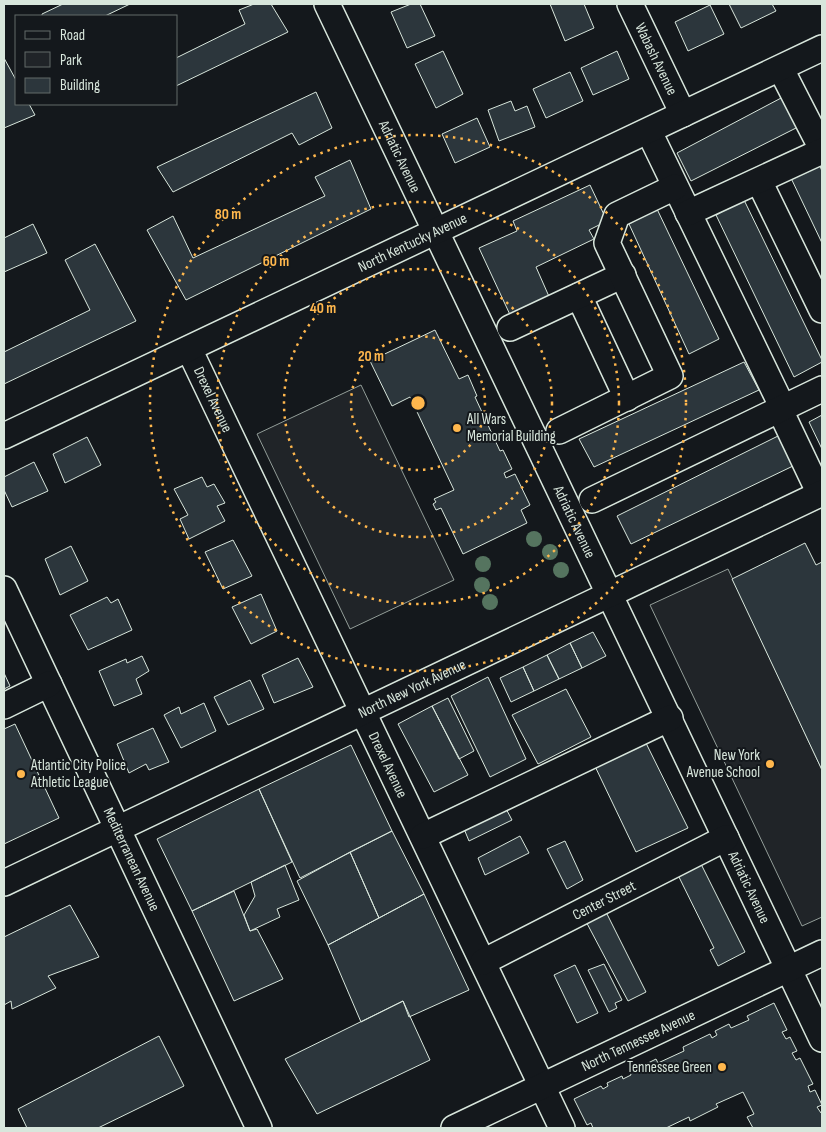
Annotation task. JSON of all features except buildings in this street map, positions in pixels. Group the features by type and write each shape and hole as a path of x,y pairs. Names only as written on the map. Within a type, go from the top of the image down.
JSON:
{"street":[{"name":"Adriatic Avenue","path":"327,4 822,1039"},
{"name":"Wabash Avenue","path":"630,4 683,114"},
{"name":"North Kentucky Avenue","path":"4,436 822,48"},
{"path":"688,213 822,150 786,79"},
{"path":"654,142 779,400 780,410 821,494"},
{"path":"759,180 822,310"},
{"path":"560,431 670,376 607,242 617,216 675,187"},
{"path":"510,328 623,275"},
{"path":"579,296 627,398"},
{"name":"Drexel Avenue","path":"189,349 562,1128"},
{"path":"592,500 822,389"},
{"name":"North New York Avenue","path":"4,883 821,494"},
{"name":"Mediterranean Avenue","path":"4,589 260,1128"},
{"path":"4,706 49,684"},
{"path":"423,836 670,718"},
{"name":"Center Street","path":"483,962 726,838"},
{"name":"North Tennessee Avenue","path":"454,1128 822,953"}],"green space":[{"path":"361,385 454,580 350,629 257,434"},
{"name":"New York Avenue School","path":"728,569 822,770 822,917 802,926 650,605"}],"place":[{"name":"All Wars Memorial Building","path":"457,428"},
{"name":"New York Avenue School","path":"770,764"},
{"name":"Atlantic City Police Athletic League","path":"21,774"},
{"name":"Tennessee Green","path":"722,1067"}]}
